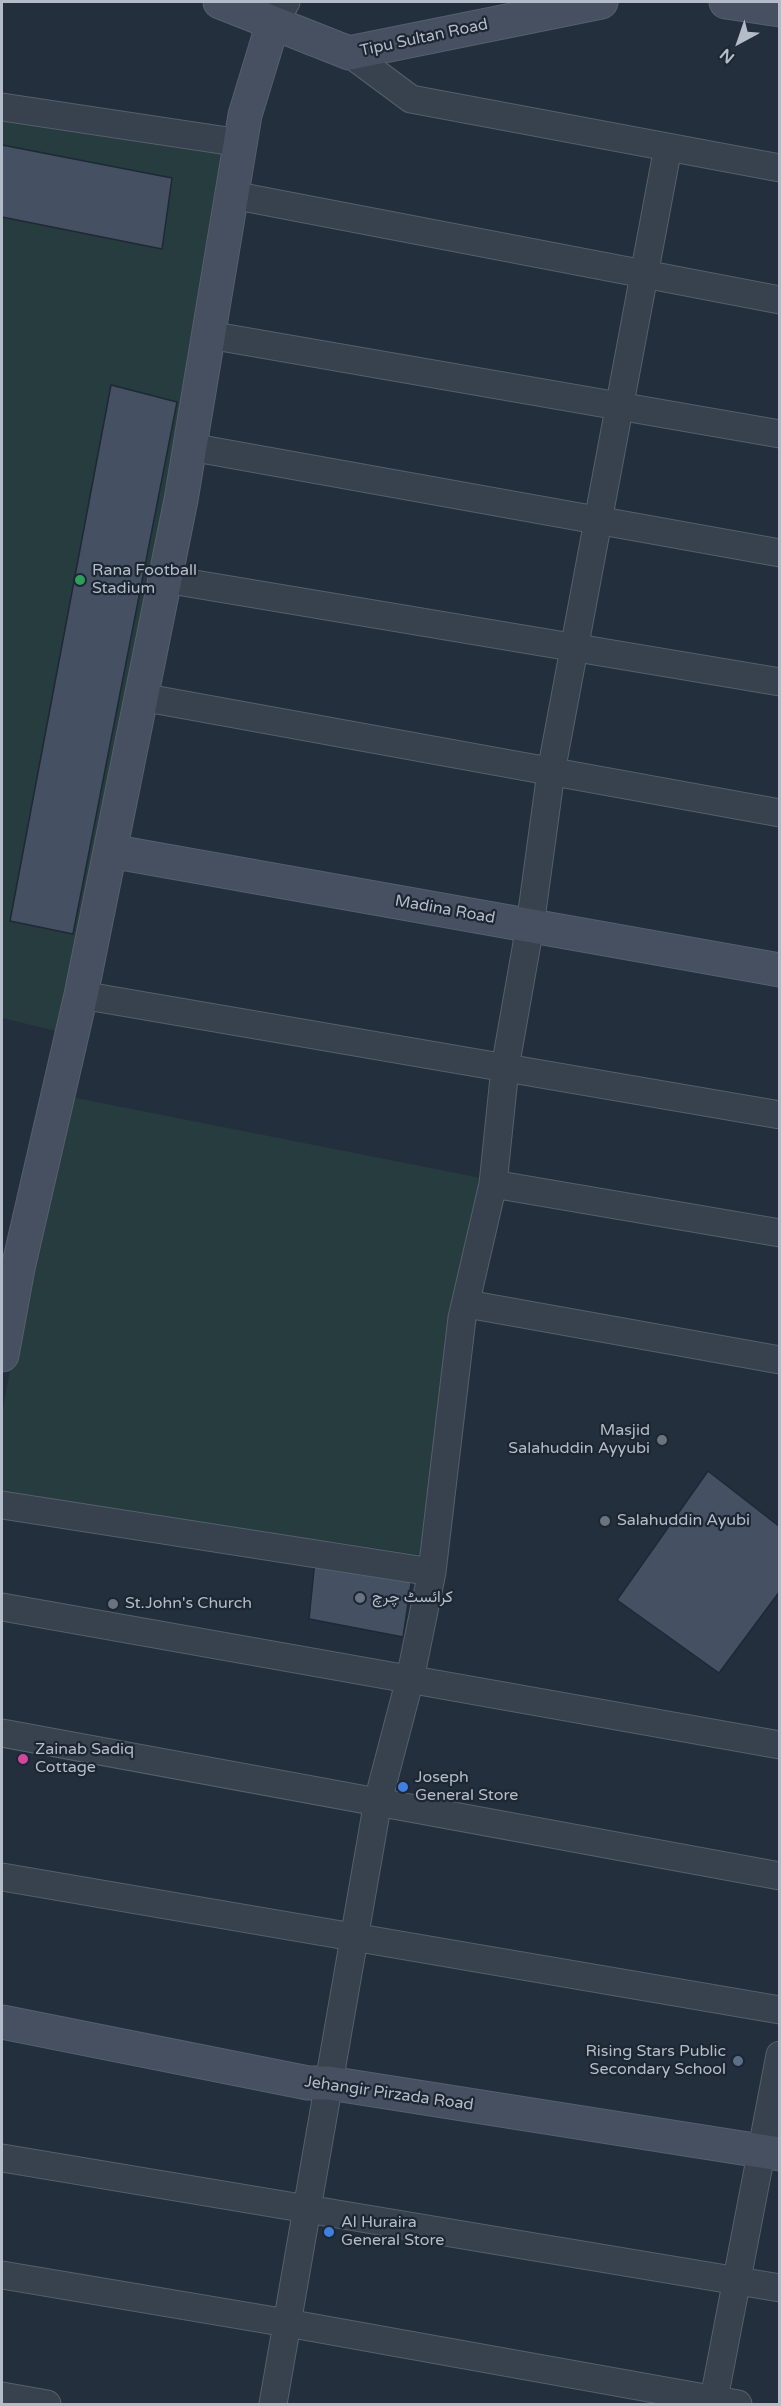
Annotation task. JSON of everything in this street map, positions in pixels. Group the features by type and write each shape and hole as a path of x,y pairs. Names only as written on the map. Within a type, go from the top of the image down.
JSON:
{"main road":[{"name":"Tipu Sultan Road","path":"219,2 279,12 349,53 593,2"},
{"path":"726,2 769,7"},
{"path":"2,1355 10,1265 81,995 165,579 190,447 245,116 279,12"},
{"name":"Madina Road","path":"110,851 780,970"},
{"name":"Jehangir Pirzada Road","path":"2,2022 308,2083 329,2083 770,2152"}],"street":[{"path":"349,53 411,99 780,168"},
{"path":"2,107 241,143"},
{"path":"273,2404 378,1801 410,1679 432,1572 462,1318 493,1185 505,1068 530,926 551,772 668,147"},
{"path":"232,195 780,300"},
{"path":"209,335 780,434"},
{"path":"190,447 780,553"},
{"path":"165,579 780,682"},
{"path":"141,698 780,813"},
{"path":"81,995 780,1115"},
{"path":"493,1185 780,1233"},
{"path":"467,1304 780,1360"},
{"path":"2,1505 432,1572"},
{"path":"2,1607 780,1744"},
{"path":"2,1733 780,1876"},
{"path":"2,1877 780,2010"},
{"path":"2,2275 287,2323 722,2403 736,2281 770,2152 780,2055"},
{"path":"2,2158 780,2288"},
{"path":"2,2396 47,2404"}],"green space":[{"name":"Rana Football Stadium","path":"2,107 241,143 73,1035 2,1018"},
{"path":"61,1095 486,1179 421,1555 2,1493 2,1413"}],"building":[{"path":"2,145 172,178 162,249 2,217"},
{"path":"111,385 177,402 73,934 10,921"},
{"path":"708,1471 780,1527 780,1591 719,1673 617,1600"},
{"name":"کرائسٹ چرچ","path":"315,1560 412,1577 403,1637 309,1619"}],"place":[{"name":"Rana Football Stadium","path":"80,580"},
{"name":"Masjid Salahuddin Ayyubi","path":"662,1440"},
{"name":"Salahuddin Ayubi","path":"605,1521"},
{"name":"کرائسٹ چرچ","path":"360,1598"},
{"name":"St.John's Church","path":"113,1604"},
{"name":"Zainab Sadiq Cottage","path":"23,1759"},
{"name":"Joseph General Store","path":"403,1787"},
{"name":"Rising Stars Public Secondary School","path":"738,2061"},
{"name":"Al Huraira General Store","path":"329,2232"}]}
